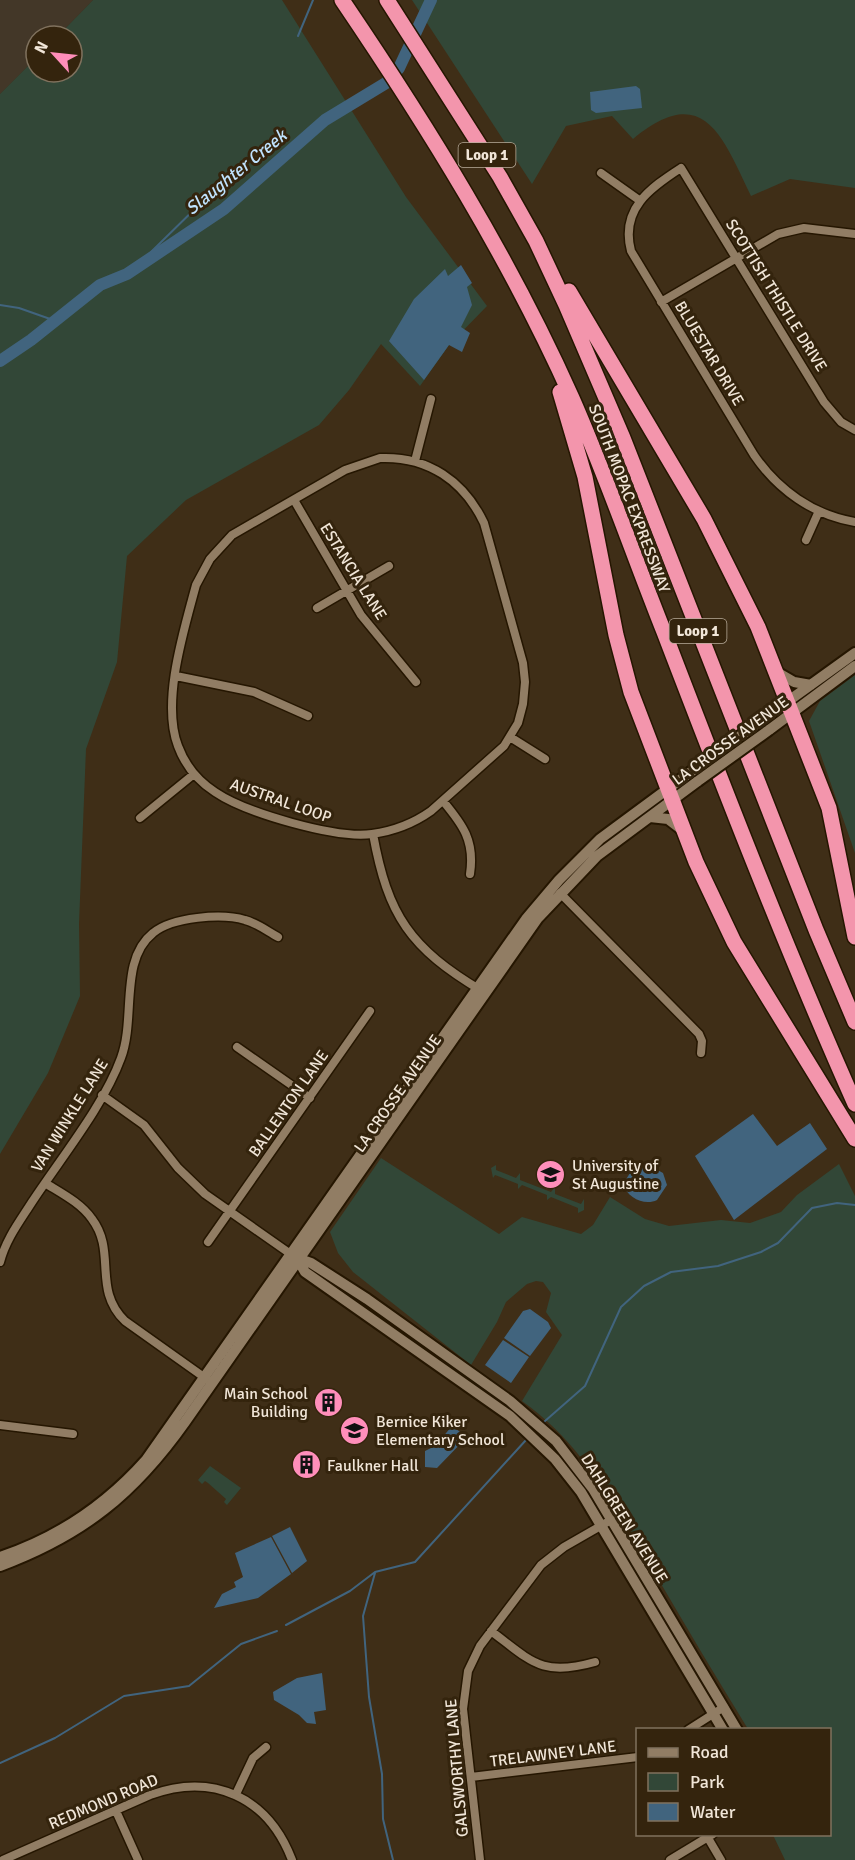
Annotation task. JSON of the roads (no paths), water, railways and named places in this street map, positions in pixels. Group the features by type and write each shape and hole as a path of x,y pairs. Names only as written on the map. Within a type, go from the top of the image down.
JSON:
{"highway":[{"name":"SOUTH MOPAC EXPRESSWAY","path":"342,0 408,97 484,223 545,344 594,451 774,914 855,1104"},
{"name":"SOUTH MOPAC EXPRESSWAY","path":"387,0 473,131 536,241 594,367 855,1022"},
{"path":"536,241 559,275 704,519 741,591 829,808 855,937"},
{"path":"545,344 585,477 616,635 631,692 696,862 734,942 855,1139"}],"street":[{"name":"SCOTTISH THISTLE DRIVE","path":"639,200 650,188 681,168 824,402 841,422 855,430"},
{"path":"601,173 639,200"},
{"name":"BLUESTAR DRIVE","path":"639,200 630,222 629,243 637,262 760,464 786,492 819,511 855,522"},
{"path":"662,302 767,238 794,229 813,228 855,234"},
{"path":"415,460 431,399"},
{"name":"AUSTRAL LOOP","path":"394,458 415,460 433,468 456,483 475,505 484,523 525,673 521,712 510,737 494,757 420,819 391,830 373,834 326,832 237,804 216,793 194,774 178,747 172,725 171,700 190,604 204,568 232,535 294,500 345,470 369,461 394,458"},
{"name":"ESTANCIA LANE","path":"294,500 371,628 416,682"},
{"path":"806,540 819,511"},
{"path":"317,608 389,566"},
{"path":"789,708 811,685 855,653"},
{"name":"LA CROSSE AVENUE","path":"0,1566 61,1540 116,1496 161,1455 208,1380 481,990 526,919 559,880 600,839 671,794 762,720 789,708 855,666"},
{"path":"774,669 794,682 811,685"},
{"path":"176,676 254,692 308,716"},
{"name":"LA CROSSE AVENUE","path":"695,776 769,730 789,708"},
{"path":"510,737 545,759"},
{"path":"140,818 194,774"},
{"name":"LA CROSSE AVENUE","path":"481,990 560,893 597,856 650,817 671,794"},
{"path":"442,801 467,834 472,853 470,874"},
{"path":"650,817 660,816 674,822 687,837"},
{"path":"373,834 385,888 406,929 433,956 481,990"},
{"path":"560,893 699,1034 702,1041 701,1053"},
{"name":"VAN WINKLE LANE","path":"0,1262 12,1232 102,1095 116,1069 126,1040 132,964 141,945 151,934 176,921 232,918 255,924 278,937"},
{"name":"BALLENTON LANE","path":"208,1242 370,1011"},
{"path":"237,1047 310,1098"},
{"name":"DAHLGREEN AVENUE","path":"102,1095 144,1125 186,1176 230,1212 295,1257 312,1263 367,1299 525,1412 571,1459 611,1520 736,1728"},
{"path":"45,1183 81,1207 96,1225 105,1251 107,1293 121,1317 208,1380"},
{"name":"DAHLGREEN AVENUE","path":"295,1257 305,1272 525,1428 575,1483 722,1728"},
{"path":"0,1425 73,1434"},
{"name":"LA CROSSE AVENUE","path":"0,1557 53,1535 116,1496"},
{"name":"GALSWORTHY LANE","path":"480,1860 463,1709 464,1690 471,1664 491,1631 541,1565 611,1520"},
{"path":"491,1631 531,1661 546,1667 570,1669 595,1662"},
{"path":"691,1728 724,1707"},
{"path":"236,1794 253,1758 266,1747"},
{"name":"TRELAWNEY LANE","path":"471,1777 636,1757"},
{"name":"REDMOND ROAD","path":"3,1860 150,1795 183,1786 212,1787 236,1794 272,1821 292,1860"},
{"path":"116,1811 138,1860"},
{"path":"670,1860 710,1836 721,1860"}],"water":[{"path":"636,86 640,89 642,108 596,113 591,110 590,92"},
{"path":"461,265 472,283 467,287 472,305 461,327 470,333 462,352 449,345 424,380 389,341 414,299 445,269 448,276"},
{"path":"753,1114 777,1146 810,1123 827,1149 734,1220 695,1156"},
{"path":"650,1166 663,1173 667,1185 657,1200 647,1202 637,1200 628,1193 623,1184 632,1170"},
{"path":"530,1309 548,1322 551,1328 530,1356 504,1338 523,1311"},
{"path":"503,1340 529,1357 511,1383 485,1365"},
{"path":"452,1426 467,1437 437,1468 425,1467 425,1451 435,1446"},
{"path":"290,1527 307,1561 292,1573 272,1536"},
{"path":"271,1537 291,1574 258,1598 214,1608 222,1594 236,1587 234,1582 243,1577 235,1553"},
{"path":"322,1673 326,1710 314,1712 316,1724 307,1723 299,1715 274,1700 273,1692 297,1678"}],"waterway":[{"path":"298,36 313,0"},
{"name":"Slaughter Creek","path":"0,361 31,340 100,285 127,274 224,209 325,120 386,83 399,68 431,0"},
{"path":"152,257 151,252 209,195"},
{"path":"0,305 19,308 53,320"},
{"path":"545,1421 585,1386 621,1307 644,1286 671,1272 718,1266 761,1252 778,1243 812,1208 837,1203 855,1205"},
{"path":"286,1625 350,1591 375,1572 415,1562 526,1440"},
{"path":"375,1573 363,1616 369,1697 382,1774 383,1819 393,1860"},
{"path":"0,1763 55,1738 124,1696 189,1686 241,1644 277,1631"}],"place":[{"name":"University of St Augustine","path":"551,1174"},
{"name":"Main School Building","path":"329,1402"},
{"name":"Bernice Kiker Elementary School","path":"355,1430"},
{"name":"Faulkner Hall","path":"306,1465"}]}
